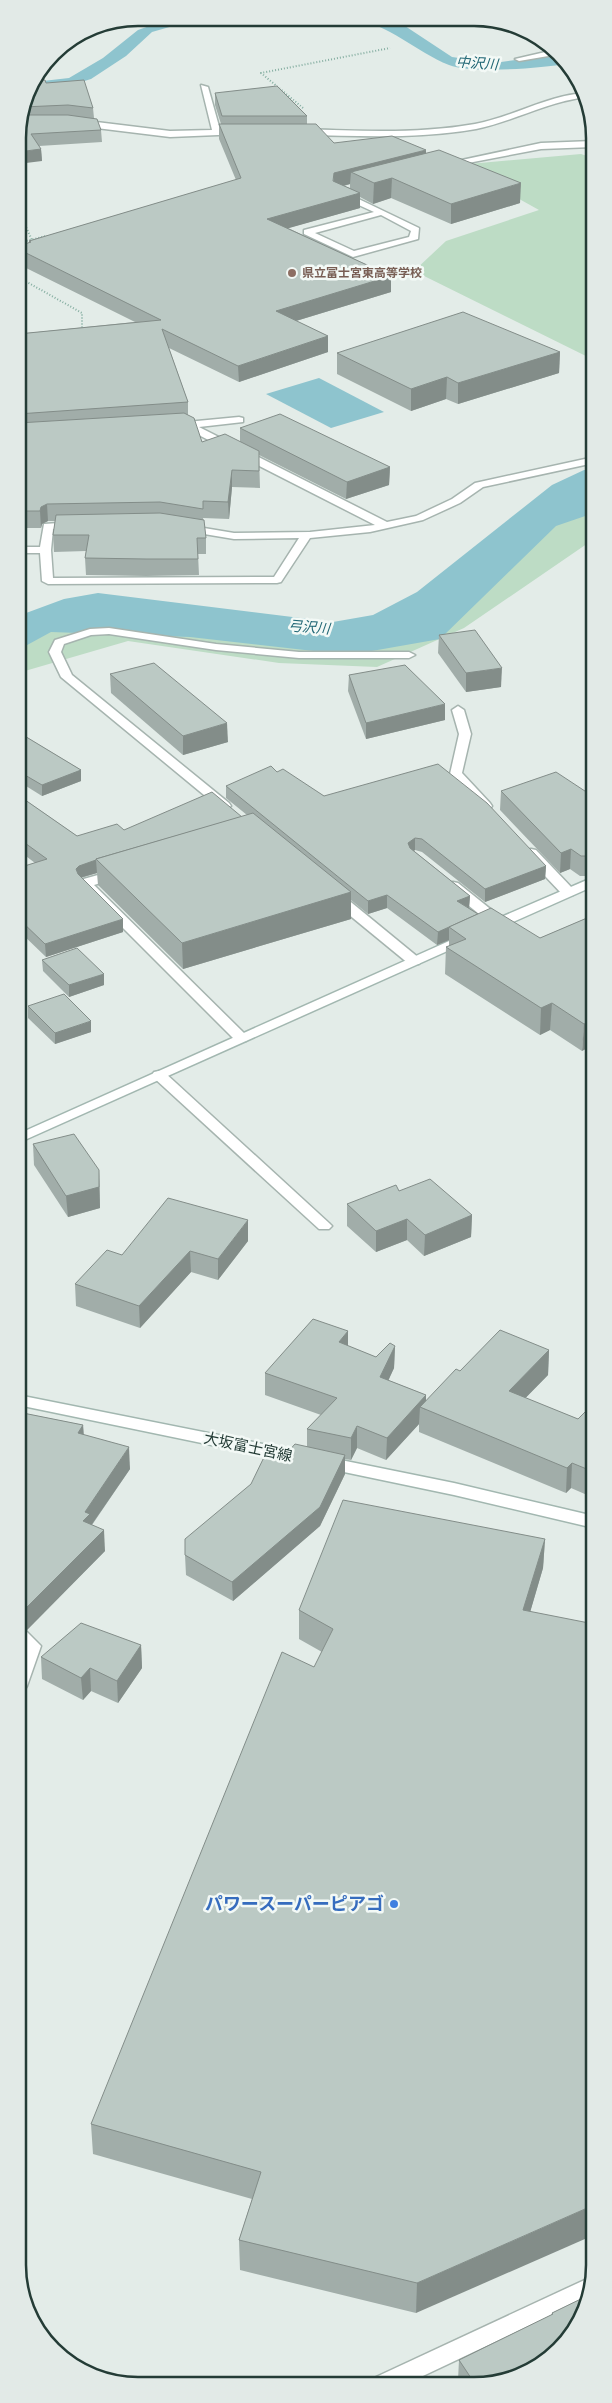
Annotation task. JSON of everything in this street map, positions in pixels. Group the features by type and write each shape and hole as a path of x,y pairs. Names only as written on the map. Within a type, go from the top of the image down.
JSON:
{"street":[{"path":"519,59 547,54"},
{"path":"204,87 217,133"},
{"path":"299,132 395,133 477,126 516,115 556,99 577,96"},
{"path":"69,122 170,134 253,132"},
{"path":"436,166 541,146 586,144"},
{"path":"355,187 337,192 382,212 416,230 413,239 353,254 307,232 382,212"},
{"path":"167,426 240,420"},
{"path":"187,425 384,525"},
{"path":"179,527 234,536 307,535 384,525 419,518 456,501 479,485 586,462"},
{"path":"86,525 48,526 45,550 48,581 277,580 307,535"},
{"path":"26,550 45,550"},
{"path":"234,813 67,677 54,652 59,642 90,632 109,631 216,647 299,655 409,655"},
{"path":"458,710 465,734 456,774 496,816"},
{"path":"522,843 568,892"},
{"path":"130,870 85,883 241,1038"},
{"path":"446,880 499,923"},
{"path":"26,1135 586,884"},
{"path":"324,887 414,961"},
{"path":"159,1075 324,1226"},
{"name":"大坂富士宮線","path":"26,1402 454,1489 586,1520"},
{"path":"26,1641 32,1646 26,1663"},
{"path":"399,2377 583,2290"}],"path":[{"path":"317,133 305,110 261,72 390,48"},
{"path":"26,227 32,240"},
{"path":"26,242 50,235"},
{"path":"26,282 82,313 82,329"}],"green space":[{"path":"581,154 586,156 586,356 414,271 446,241 539,210 458,165"},
{"path":"586,487 586,544 464,628 377,667 279,663 128,641 26,671 26,626 42,617 328,631 420,605"}],"water":[{"path":"149,26 173,26 152,32 126,56 91,79 68,86 41,83 69,78 103,58 138,30"},
{"name":"中沢川","path":"379,26 405,26 452,57 494,63 549,55 558,65 490,70 460,68 437,59"},
{"path":"319,378 384,412 331,428 266,394"},
{"name":"弓沢川","path":"586,470 586,516 556,526 440,639 349,655 190,637 51,632 26,646 26,613 64,599 98,593 333,622 373,615 417,592 552,485"}],"building":[{"path":"42,80 45,80 46,83 84,80 93,108 68,105 31,107"},
{"path":"277,86 307,116 222,116 215,93"},
{"path":"28,115 68,115 97,119 101,130 31,134 41,149 26,151"},
{"path":"219,124 316,124 334,143 392,136 426,150 334,173 333,181 360,193 267,219 391,276 276,311 328,336 238,366 162,329 188,402 26,413 26,333 161,320 26,253 26,244 31,242 29,241 241,178"},
{"path":"439,150 521,183 451,204 392,178 374,183 351,172"},
{"path":"463,312 560,352 458,383 447,377 411,389 337,353"},
{"path":"184,413 194,418 202,442 225,434 259,451 259,471 232,470 228,502 203,501 203,509 160,502 47,504 41,507 40,511 26,511 26,423"},
{"path":"280,414 390,467 347,482 240,428"},
{"path":"160,513 204,520 206,538 197,538 198,559 85,558 89,535 53,535 56,515"},
{"path":"475,630 502,668 466,673 439,635"},
{"path":"154,663 227,723 183,736 110,674"},
{"path":"405,665 445,704 366,723 349,675"},
{"path":"26,737 81,770 42,785 26,776"},
{"path":"438,764 487,803 546,866 485,889 422,839 415,838 408,843 410,848 470,896 457,901 478,914 438,932 387,895 368,901 226,786 271,766 277,772 283,769 324,796"},
{"path":"556,772 586,792 586,856 581,856 571,849 561,853 501,791"},
{"path":"212,792 242,817 96,859 79,866 76,869 78,874 123,919 45,944 26,926 26,866 47,859 26,844 26,801 77,836 117,824 124,830"},
{"path":"253,813 351,892 182,943 96,859"},
{"path":"491,908 540,938 586,918 586,1023 584,1024 552,1003 541,1008 446,947 466,939 449,927"},
{"path":"77,948 104,974 69,985 42,960"},
{"path":"64,994 91,1021 55,1033 28,1006"},
{"path":"74,1134 99,1170 99,1187 66,1196 33,1144"},
{"path":"430,1179 472,1215 425,1235 407,1219 376,1231 347,1204 396,1185 399,1191"},
{"path":"168,1198 248,1220 218,1259 190,1251 139,1306 75,1284 107,1250 122,1255"},
{"path":"313,1319 348,1331 339,1342 376,1357 390,1343 395,1346 380,1377 426,1395 387,1438 357,1426 351,1438 307,1429 337,1398 265,1373"},
{"path":"500,1330 549,1350 509,1391 578,1419 586,1411 586,1469 572,1463 567,1468 420,1407 456,1369 460,1371"},
{"path":"26,1414 83,1425 78,1433 129,1447 85,1512 90,1514 83,1521 104,1530 26,1608"},
{"path":"295,1444 345,1455 320,1507 232,1582 185,1555 185,1539 251,1484 267,1451 285,1455"},
{"name":"パワースーパーピアゴ","path":"343,1500 545,1539 523,1610 586,1622 586,2209 417,2283 239,2240 261,2172 91,2124 282,1652 314,1667 333,1629 299,1610"},
{"path":"81,1623 141,1645 117,1681 90,1668 81,1678 41,1657"},
{"path":"581,2299 571,2321 563,2333 548,2349 523,2365 503,2373 470,2377 459,2360 553,2314"}],"place":[{"name":"県立富士宮東高等学校","path":"292,273"},
{"name":"パワースーパーピアゴ","path":"394,1904"}]}
